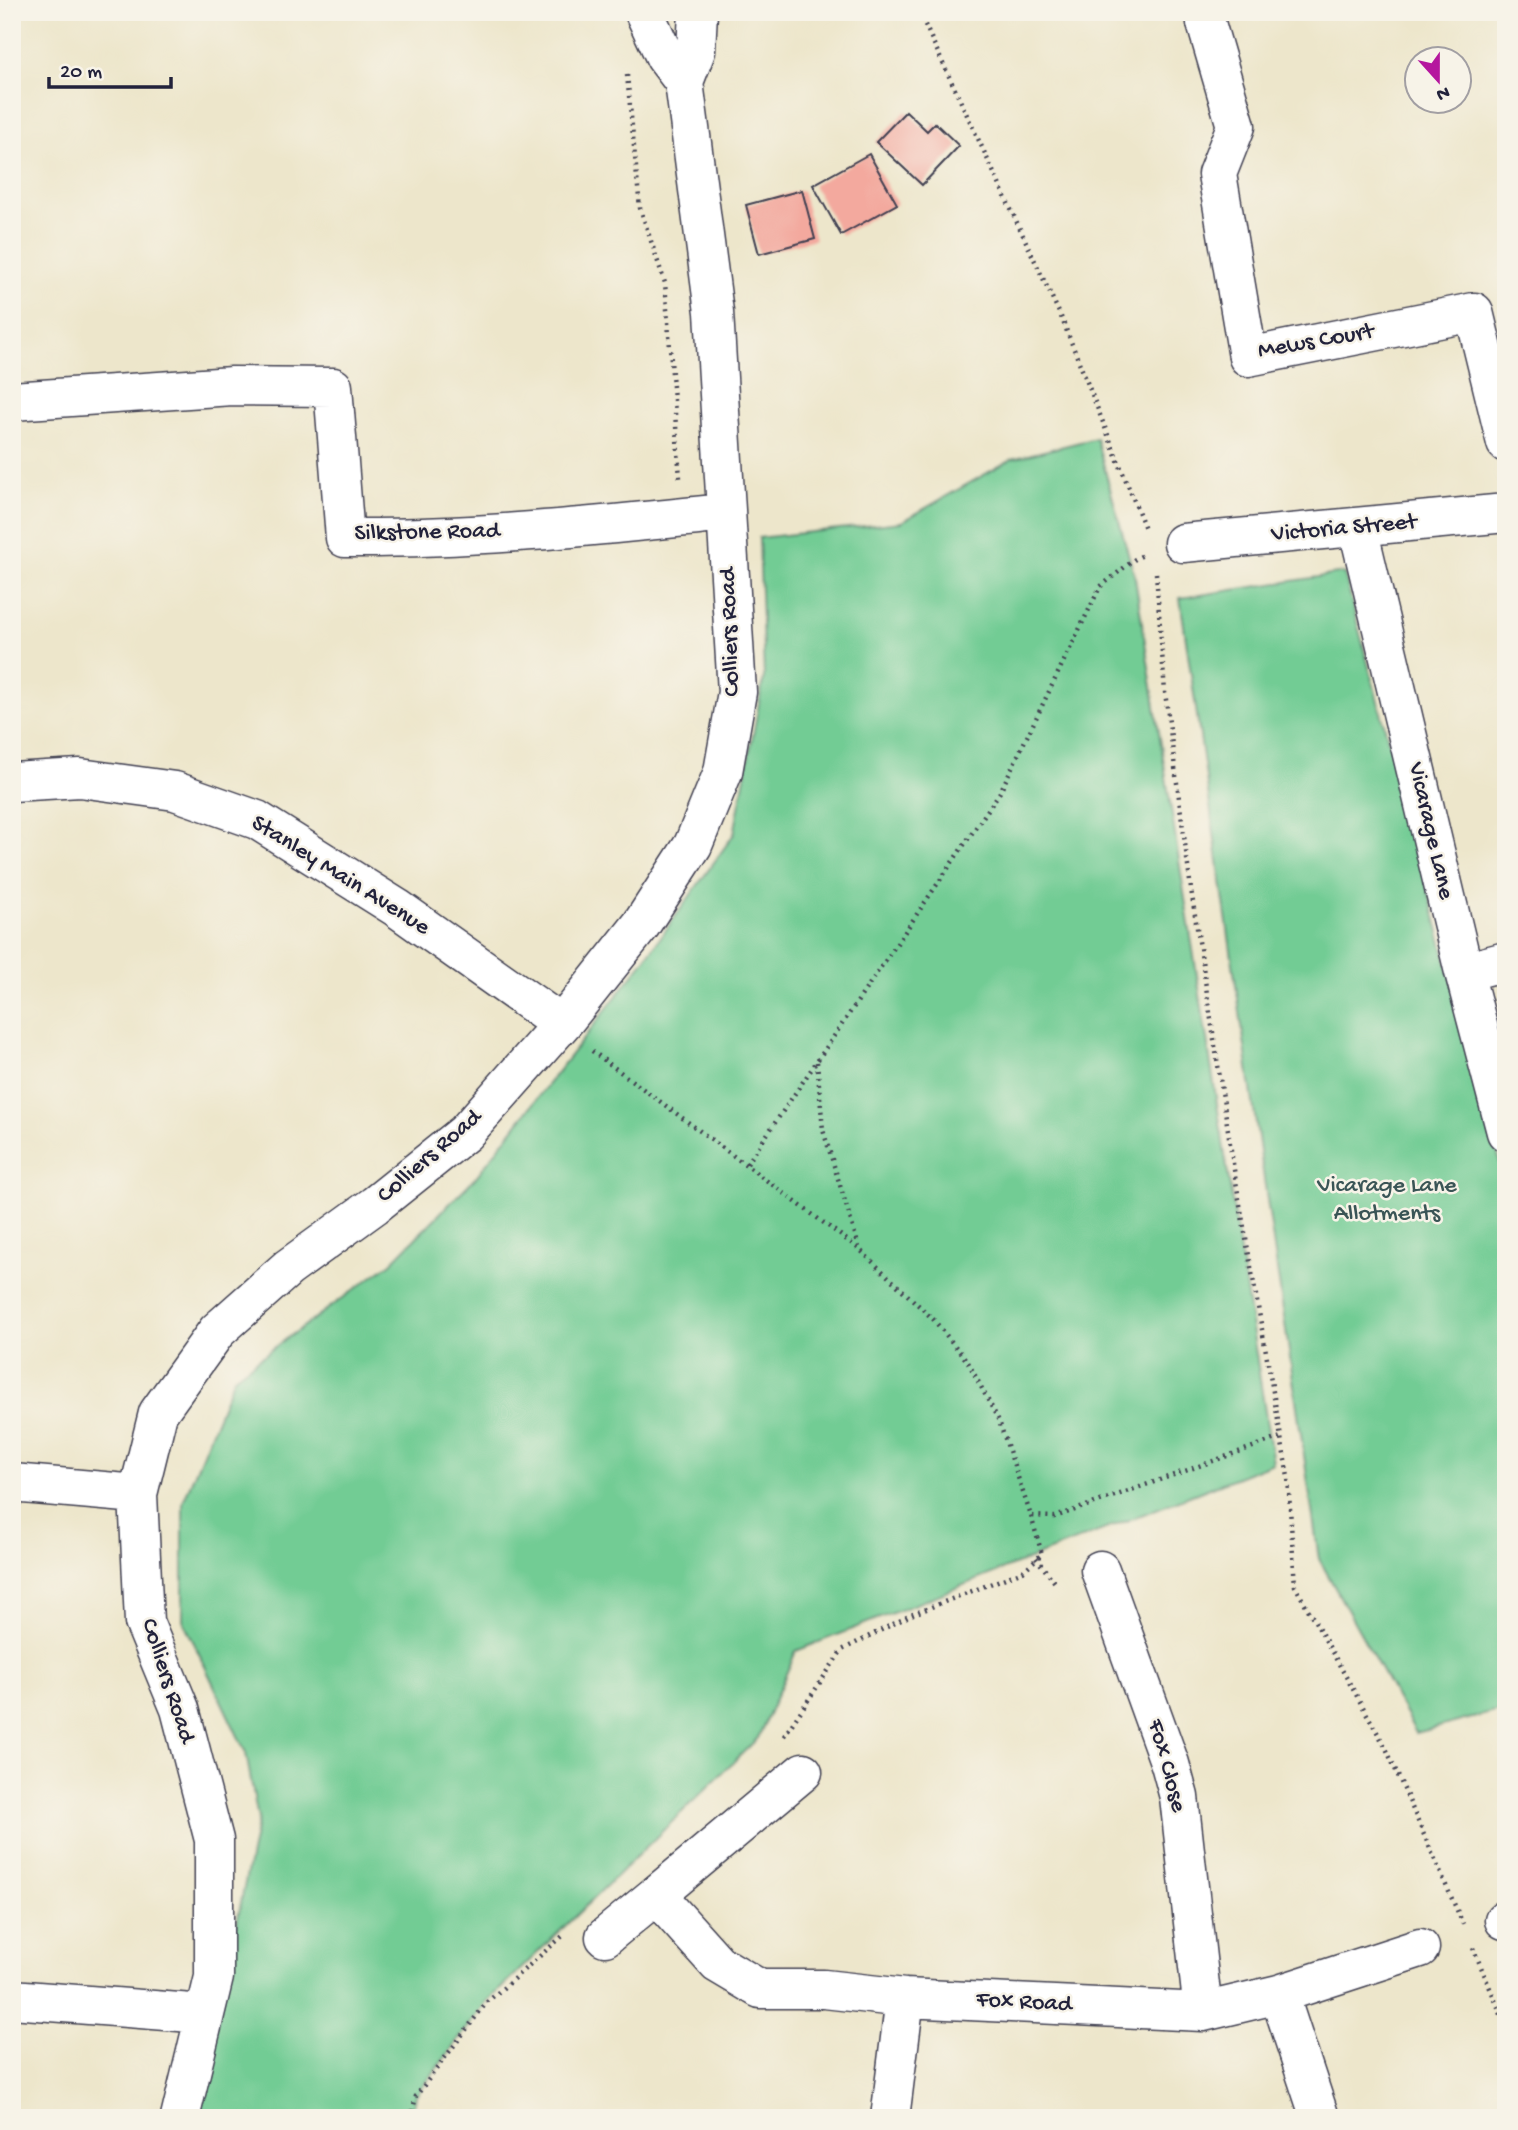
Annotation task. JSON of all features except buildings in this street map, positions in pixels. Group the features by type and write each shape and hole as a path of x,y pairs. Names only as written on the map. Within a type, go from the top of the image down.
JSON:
{"street":[{"name":"Colliers Road","path":"180,2118 215,1977 214,1840 180,1709 144,1622 138,1494 159,1413 217,1331 288,1268 375,1205 465,1133 561,1024 641,925 693,845 723,772 737,692 714,312 684,82 696,51 698,12"},
{"name":"Mews Court","path":"1205,12 1237,126 1217,174 1248,357 1474,312 1506,443"},
{"name":"Colliers Road","path":"646,18 665,57 684,82"},
{"name":"Silkstone Road","path":"12,401 232,386 333,387 345,538 400,539 548,530 726,513"},
{"name":"Victoria Street","path":"1160,548 1506,513"},
{"name":"Vicarage Lane","path":"1358,528 1464,972 1506,1132"},
{"name":"Stanley Main Avenue","path":"12,782 80,778 175,791 257,820 397,908 561,1024"},
{"path":"1464,972 1506,961"},
{"path":"12,1483 138,1494"},
{"name":"Fox Close","path":"1100,1570 1170,1764 1179,1797 1203,2011"},
{"path":"606,1937 803,1772"},
{"name":"Fox Road","path":"656,1895 718,1964 761,1989 824,1989 905,1998 1203,2011 1279,1994 1420,1948"},
{"path":"1279,1994 1320,2118"},
{"path":"890,2118 905,1998"},
{"path":"12,1999 205,2014"}],"path":[{"path":"919,12 1062,319 1160,548 1165,692 1191,889 1235,1176 1288,1477 1295,1586 1386,1748 1506,2026"},
{"path":"646,18 623,38 640,208 665,283 683,517"},
{"path":"747,1164 1000,792 1100,587 1135,559 1160,548"},
{"path":"583,1059 590,1050 747,1164 859,1249 933,1320 968,1362 999,1421 1031,1516 1055,1517 1281,1437"},
{"path":"817,1061 823,1130 859,1249"},
{"path":"1036,1558 1056,1584"},
{"path":"1466,1933 1505,1920"}],"green space":[{"path":"1096,438 1135,578 1273,1463 796,1651 758,1738 487,2002 416,2096 411,2118 197,2118 258,1819 246,1753 183,1620 183,1502 234,1377 391,1263 475,1178 643,962 734,834 764,677 759,538 901,522 1012,459"},
{"name":"Vicarage Lane Allotments","path":"1344,573 1506,1185 1506,1709 1416,1733 1319,1559 1180,598"}]}
